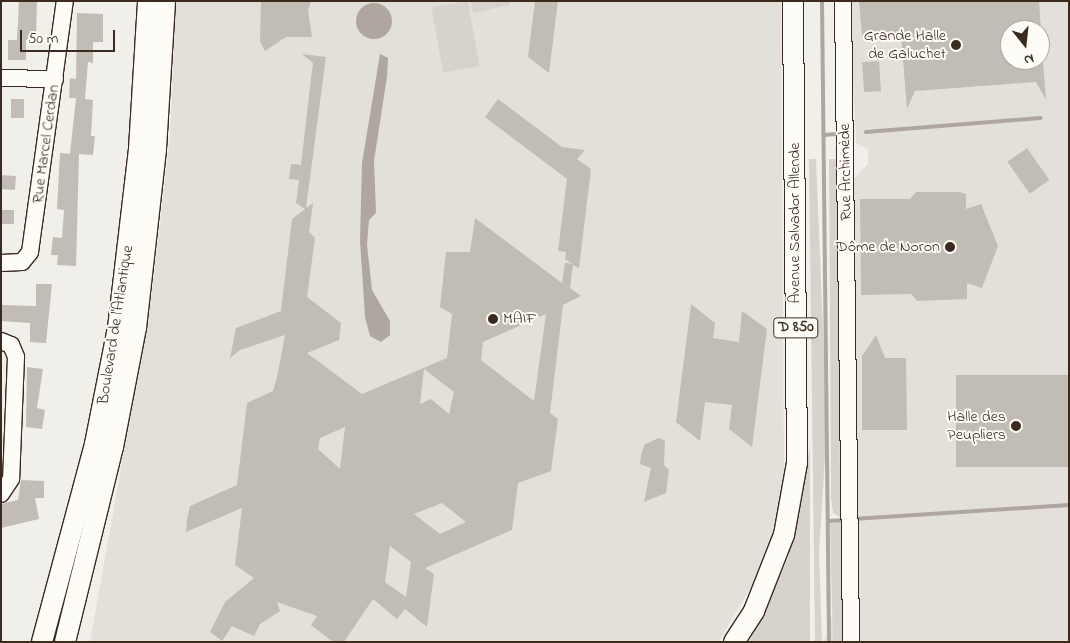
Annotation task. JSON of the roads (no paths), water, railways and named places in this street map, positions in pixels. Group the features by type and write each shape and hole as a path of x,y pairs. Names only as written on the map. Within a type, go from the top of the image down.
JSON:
{"main road":[{"name":"Boulevard de l'Atlantique","path":"42,642 95,444 118,328 138,159 148,1"},
{"name":"Boulevard de l'Atlantique","path":"65,642 113,447 136,328 156,149 165,1"},
{"name":"Avenue Salvador Allende","path":"734,642 754,610 784,535 797,463 793,1"}],"street":[{"name":"Rue Marcel Cerdan","path":"1,263 22,262 30,252 65,1"},
{"name":"Rue Archimède","path":"843,1 851,642"},
{"path":"1,78 55,79"},
{"path":"1,341 12,345 16,357 11,479 1,494"}],"waterway":[{"path":"822,1 829,642"},
{"path":"866,132 1040,118"},
{"path":"824,135 836,134"},
{"path":"853,519 1069,505"},
{"path":"828,521 846,520"}],"place":[{"name":"Grande Halle de Galuchet","path":"956,45"},
{"name":"Dôme de Noron","path":"950,247"},
{"name":"MAIF","path":"493,319"},
{"name":"Halle des Peupliers","path":"1016,426"}]}
